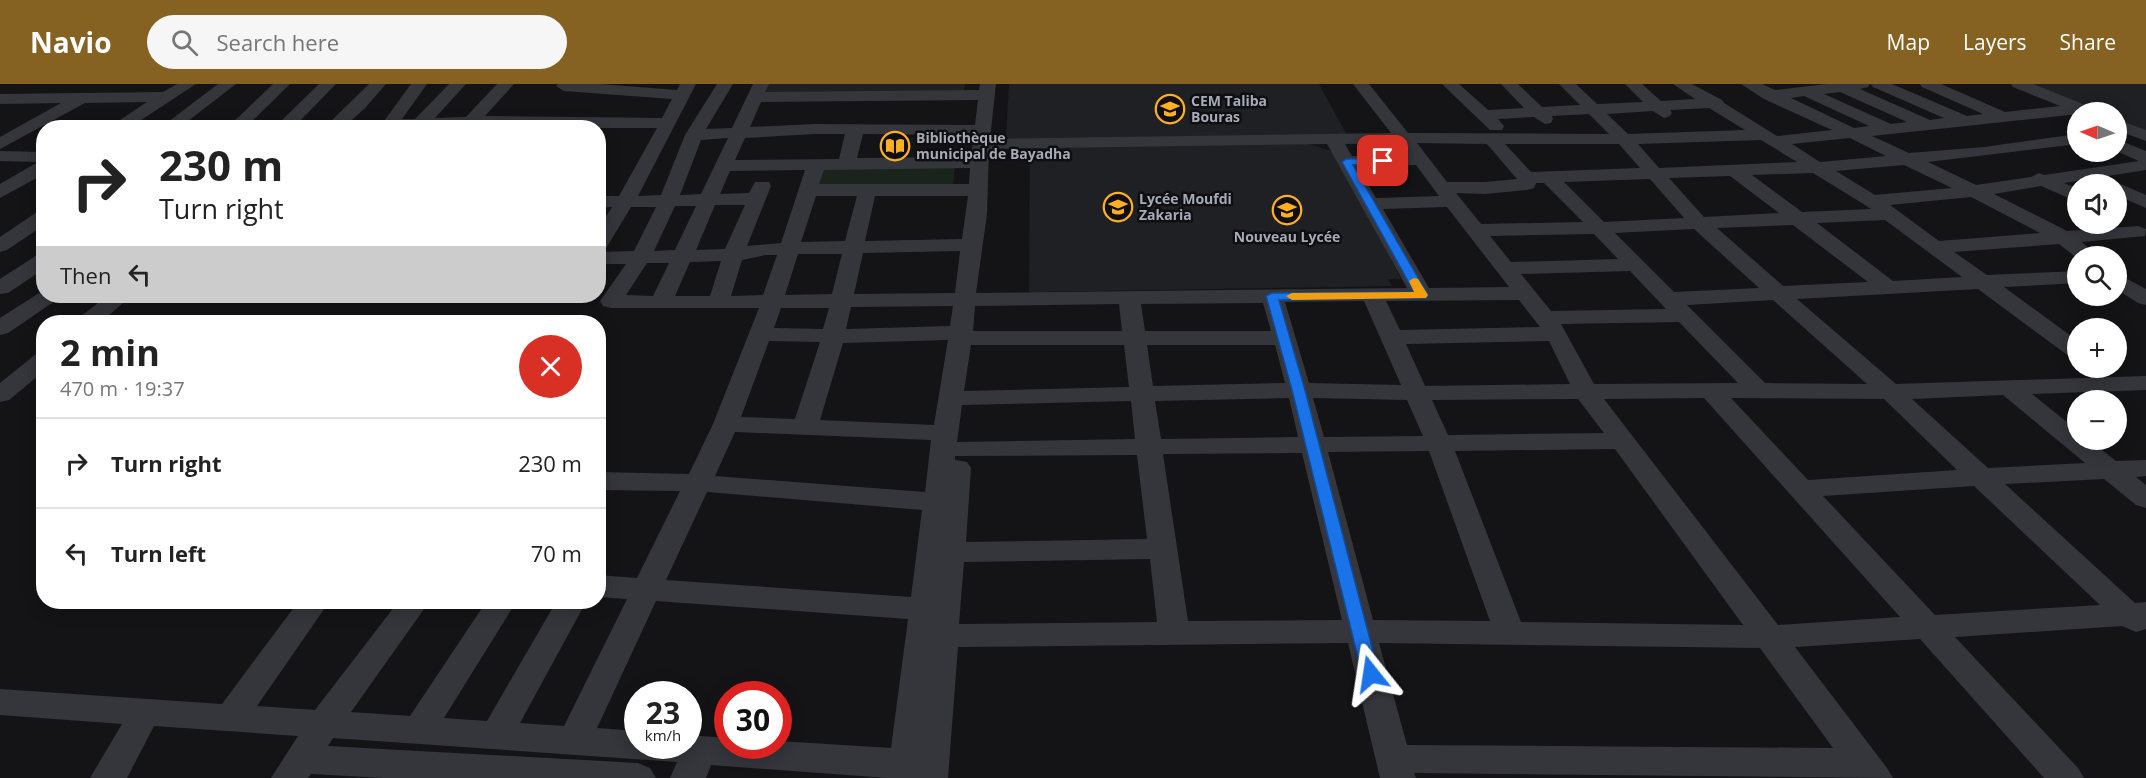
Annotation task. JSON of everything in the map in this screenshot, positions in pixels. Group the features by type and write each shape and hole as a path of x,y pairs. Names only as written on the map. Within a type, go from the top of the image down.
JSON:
{"street":[{"path":"43,98 71,84"},
{"path":"44,120 108,84"},
{"path":"129,120 188,84"},
{"path":"179,120 228,84"},
{"path":"244,120 282,84"},
{"path":"291,120 328,84"},
{"path":"341,120 378,84"},
{"path":"392,120 419,84"},
{"path":"423,120 458,84"},
{"path":"473,120 506,84"},
{"path":"725,84 694,135 668,201 641,257 611,301 661,303 1524,293"},
{"path":"1361,84 1551,326 1585,391 1869,770"},
{"path":"1371,204 1527,184 1526,178 1484,115 1450,84"},
{"path":"1509,84 1562,139"},
{"path":"1568,84 1624,139 1700,224 1890,392 1982,478 2140,619"},
{"path":"1633,84 1689,138"},
{"path":"1681,84 1820,167 1872,201 2067,344"},
{"path":"1749,84 1974,191 2063,237 2074,246"},
{"path":"1484,115 1711,103 1772,96 1798,87 1862,84"},
{"path":"1879,84 2086,174 2146,165"},
{"path":"1928,84 2067,143"},
{"path":"2019,84 2067,103"},
{"path":"1838,85 2067,191"},
{"path":"535,120 559,92 611,86 685,89 606,233"},
{"path":"1798,87 1890,130"},
{"path":"661,303 758,90 778,96 993,88 952,441 950,552 930,627"},
{"path":"765,131 778,96"},
{"path":"4,104 43,98 168,97"},
{"path":"694,135 765,131 816,121 900,112"},
{"path":"771,113 855,130 986,144 1402,138 1771,138 1854,134 2067,112"},
{"path":"2044,114 2067,123"},
{"path":"606,127 667,123"},
{"path":"0,144 36,124"},
{"path":"2127,128 2141,134"},
{"path":"847,164 855,130"},
{"path":"1333,139 1422,295"},
{"path":"722,166 847,164 986,144"},
{"path":"970,299 971,245 986,144"},
{"path":"1526,178 1820,167 1908,160 2024,146 2067,147"},
{"path":"2127,149 2146,157"},
{"path":"0,156 36,158"},
{"path":"1346,162 1420,160"},
{"path":"2108,162 2146,178"},
{"path":"531,772 559,740 646,589 699,483 726,424 772,302 816,165"},
{"path":"719,301 733,255 770,166"},
{"path":"0,192 36,171"},
{"path":"1735,171 1888,287"},
{"path":"1872,201 1974,191 2067,177"},
{"path":"1550,178 1758,390"},
{"path":"808,190 978,190"},
{"path":"806,426 833,336 867,191"},
{"path":"2127,194 2146,203"},
{"path":"606,201 757,199"},
{"path":"2127,207 2146,203"},
{"path":"1476,230 1599,228 1890,214"},
{"path":"0,245 36,221"},
{"path":"2127,224 2142,234"},
{"path":"1934,247 2063,237 2142,234"},
{"path":"0,245 36,246"},
{"path":"606,258 682,258 790,248 971,245"},
{"path":"0,288 36,265"},
{"path":"1507,268 1636,265"},
{"path":"1668,298 2067,278"},
{"path":"2127,286 2146,298"},
{"path":"1272,296 1299,390 1396,768 1869,770"},
{"path":"1373,296 1440,444 1510,633"},
{"path":"1129,297 1174,633"},
{"path":"0,328 37,303"},
{"path":"97,315 111,303"},
{"path":"1391,337 1684,315"},
{"path":"760,334 1284,338"},
{"path":"679,759 693,764 918,771 930,627 937,502 965,398 966,335"},
{"path":"0,395 36,366"},
{"path":"965,398 1299,390 1416,393 1710,390 1890,392 2134,384 2146,401"},
{"path":"2010,389 2146,499"},
{"path":"1710,390 2066,778"},
{"path":"726,424 806,426 952,441 1150,447 1623,441"},
{"path":"1800,489 1884,482 2146,468"},
{"path":"606,481 699,483 937,502"},
{"path":"950,552 1163,549"},
{"path":"606,586 646,589 930,627 1174,633 1359,631 1770,637 2140,619"},
{"path":"232,716 309,609"},
{"path":"295,769 323,725 409,609"},
{"path":"418,731 496,609"},
{"path":"496,736 567,609"},
{"path":"0,702 624,744"},
{"path":"108,778 124,754 144,712"},
{"path":"295,769 466,773 531,772 638,778"}],"shaded area":[{"path":"762,84 965,84 964,92 757,94"},
{"name":"CEM Taliba Bouras","path":"1009,84 1319,84 1347,135 1006,140"},
{"path":"2030,84 2146,84 2146,131 2127,123 2127,102 2075,102"},
{"path":"1306,143 1337,153 1401,279 1388,279 1392,286 1029,292 1030,146"},
{"path":"955,164 953,187 817,188 824,168"}],"slow traffic":[{"path":"1292,296 1422,295 1414,281"}],"place":[{"name":"CEM Taliba Bouras","path":"1170,109"},
{"name":"Bibliothèque municipal de Bayadha","path":"895,146"},
{"name":"Lycée Moufdi Zakaria","path":"1118,207"},
{"name":"Nouveau Lycée","path":"1287,210"}],"route":[{"path":"1371,674 1299,390 1272,296 1422,295 1346,162 1383,161"}]}
